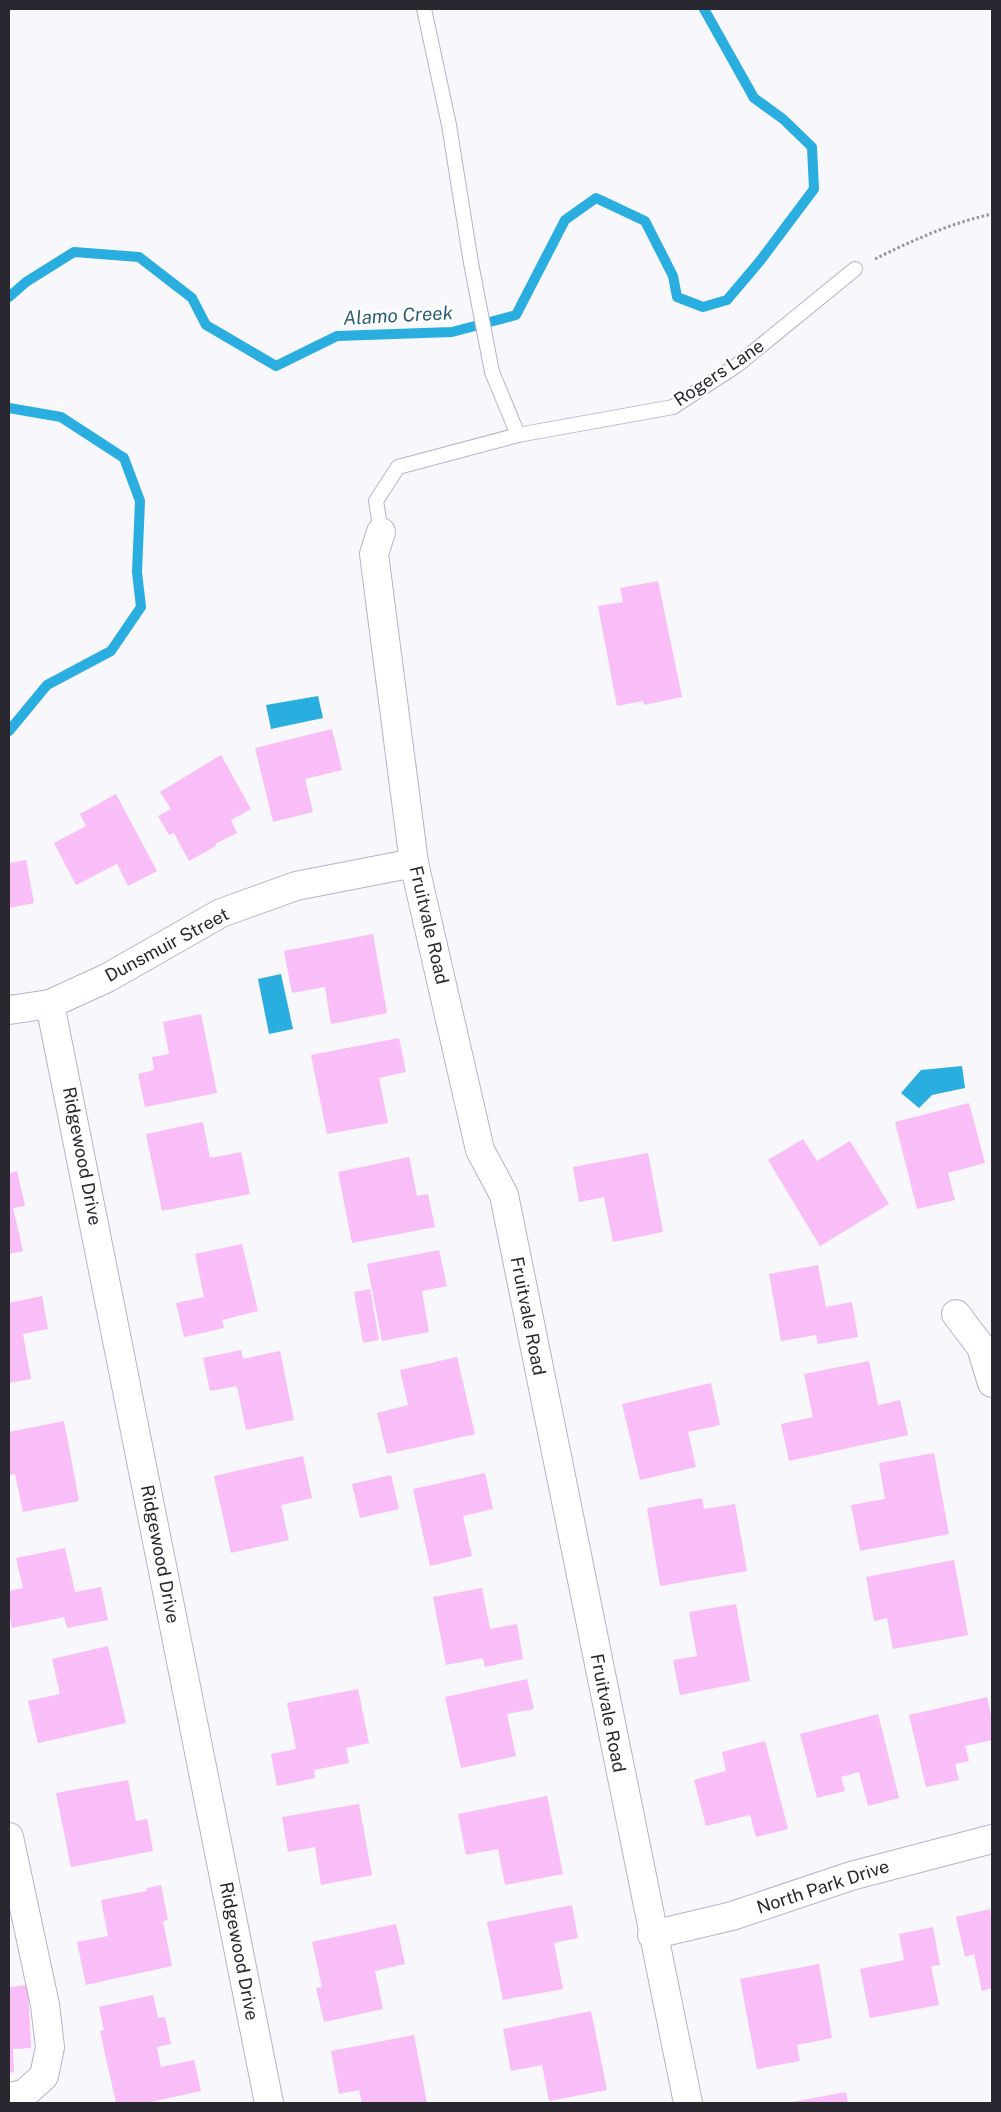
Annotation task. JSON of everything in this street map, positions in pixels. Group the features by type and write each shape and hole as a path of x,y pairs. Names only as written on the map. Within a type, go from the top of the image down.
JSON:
{"street":[{"name":"Fruitvale Road","path":"381,532 374,554 414,863 480,1150 504,1195 652,1935 688,2103"},
{"name":"Dunsmuir Street","path":"9,1010 50,1004 107,978 221,913 296,886 414,863"},
{"name":"Ridgewood Drive","path":"50,1004 269,2103"},
{"path":"956,1314 981,1347 992,1383"},
{"path":"9,1837 45,2005 50,2047 44,2076 24,2094 9,2097"},
{"name":"North Park Drive","path":"652,1935 732,1916 852,1876 992,1839"}],"lane":[{"path":"424,9 449,125 471,263 492,372 518,435"},
{"name":"Rogers Lane","path":"381,532 376,501 398,467 518,435 673,407 736,366 855,269"}],"path":[{"path":"855,269 919,237 969,219 992,214"}],"water":[{"path":"318,696 323,718 271,729 266,705"},
{"path":"281,974 293,1029 269,1034 258,979"},
{"path":"962,1066 965,1088 932,1095 919,1108 901,1093 921,1070"}],"building":[{"path":"658,581 682,697 644,705 643,701 617,706 598,606 623,602 620,588"},
{"path":"332,729 342,770 305,779 313,812 273,822 255,748"},
{"path":"221,755 251,809 231,820 237,833 215,844 216,846 189,861 174,833 169,835 158,816 171,809 160,792"},
{"path":"116,794 157,871 128,886 117,864 76,885 54,843 86,826 80,814"},
{"path":"26,860 34,903 9,908 9,863"},
{"path":"373,934 387,1013 331,1024 325,987 292,993 284,951"},
{"path":"201,1014 217,1093 145,1107 138,1074 154,1070 152,1057 169,1054 163,1022"},
{"path":"399,1038 406,1072 379,1078 388,1123 327,1134 311,1055"},
{"path":"969,1103 985,1163 948,1173 955,1200 917,1209 895,1122"},
{"path":"203,1122 210,1158 241,1152 250,1194 162,1211 146,1134"},
{"path":"803,1139 817,1161 850,1141 889,1204 820,1246 768,1160"},
{"path":"648,1153 663,1232 613,1242 604,1197 579,1202 573,1167"},
{"path":"409,1157 417,1196 428,1194 435,1227 352,1243 338,1172"},
{"path":"17,1171 25,1206 13,1208 23,1251 9,1254 9,1173"},
{"path":"242,1244 258,1311 222,1320 224,1328 184,1337 176,1303 204,1297 195,1254"},
{"path":"439,1250 447,1286 422,1291 429,1332 382,1341 367,1264"},
{"path":"818,1265 826,1307 852,1302 858,1337 818,1344 816,1335 781,1341 769,1274"},
{"path":"370,1289 379,1340 363,1343 354,1292"},
{"path":"42,1296 48,1329 23,1334 31,1379 9,1383 9,1303"},
{"path":"241,1350 243,1359 280,1351 294,1420 246,1430 237,1386 210,1391 203,1358"},
{"path":"457,1357 475,1434 387,1454 377,1413 408,1405 400,1370"},
{"path":"869,1361 878,1405 900,1400 908,1435 789,1461 781,1424 813,1417 804,1374"},
{"path":"711,1383 720,1425 688,1432 696,1467 640,1480 622,1404"},
{"path":"64,1421 79,1501 23,1512 15,1474 9,1475 9,1432"},
{"path":"934,1453 949,1534 860,1551 851,1505 885,1499 879,1463"},
{"path":"303,1456 312,1498 281,1505 289,1540 231,1553 214,1476"},
{"path":"485,1473 493,1509 463,1516 472,1556 430,1566 413,1489"},
{"path":"391,1475 399,1509 360,1518 352,1484"},
{"path":"702,1498 704,1509 735,1504 747,1571 660,1586 647,1508"},
{"path":"65,1548 75,1592 101,1587 108,1620 67,1628 64,1617 12,1628 9,1613 9,1591 23,1588 16,1558"},
{"path":"954,1560 968,1635 893,1649 887,1618 874,1621 866,1577"},
{"path":"482,1588 490,1629 517,1624 523,1659 485,1667 483,1658 446,1665 433,1597"},
{"path":"736,1604 750,1681 680,1695 673,1660 697,1656 689,1612"},
{"path":"108,1646 126,1723 38,1743 28,1701 60,1694 52,1659"},
{"path":"527,1679 534,1709 507,1714 516,1756 461,1768 445,1697"},
{"path":"358,1689 369,1743 346,1748 349,1763 314,1770 315,1778 277,1786 271,1754 296,1749 287,1703"},
{"path":"987,1697 992,1720 992,1740 965,1746 969,1761 955,1764 959,1780 926,1787 909,1715"},
{"path":"878,1714 899,1798 868,1806 859,1772 841,1777 845,1791 817,1798 800,1734"},
{"path":"765,1741 788,1829 756,1837 750,1815 706,1826 694,1780 726,1771 722,1752"},
{"path":"128,1780 136,1821 147,1819 153,1851 71,1867 56,1793"},
{"path":"547,1796 563,1874 505,1885 498,1849 466,1855 458,1814"},
{"path":"359,1804 372,1875 321,1885 315,1847 288,1852 282,1817"},
{"path":"161,1885 168,1920 163,1921 172,1966 86,1985 77,1942 108,1936 101,1900 147,1891 147,1888"},
{"path":"572,1905 578,1938 554,1943 563,1989 503,2000 487,1922"},
{"path":"990,1909 992,1921 992,1988 982,1991 974,1954 965,1957 956,1917"},
{"path":"396,1924 405,1964 375,1971 383,2009 324,2022 316,1988 322,1987 312,1942"},
{"path":"933,1927 940,1965 931,1966 939,2005 870,2018 860,1969 904,1960 899,1934"},
{"path":"819,1964 832,2038 797,2045 800,2061 757,2069 740,1979"},
{"path":"28,1985 31,2048 13,2049 14,2072 9,2073 9,1987"},
{"path":"153,1995 158,2018 165,2017 171,2044 157,2047 161,2067 194,2060 201,2091 146,2103 116,2103 100,2031 104,2030 99,2007"},
{"path":"591,2011 607,2090 549,2101 542,2065 511,2071 503,2029"},
{"path":"414,2035 427,2103 362,2103 359,2090 339,2094 331,2051"},
{"path":"846,2092 848,2103 792,2103 792,2102"}],"waterway":[{"name":"Alamo Creek","path":"9,297 26,282 74,252 139,257 192,298 206,325 276,366 337,336 452,332 516,315 565,220 596,198 645,221 673,276 677,297 703,307 727,300 760,261 814,189 812,147 783,119 754,98 704,9"},
{"name":"Alamo Creek","path":"9,408 61,417 124,458 140,501 137,572 141,607 111,651 47,685 9,731"}]}
